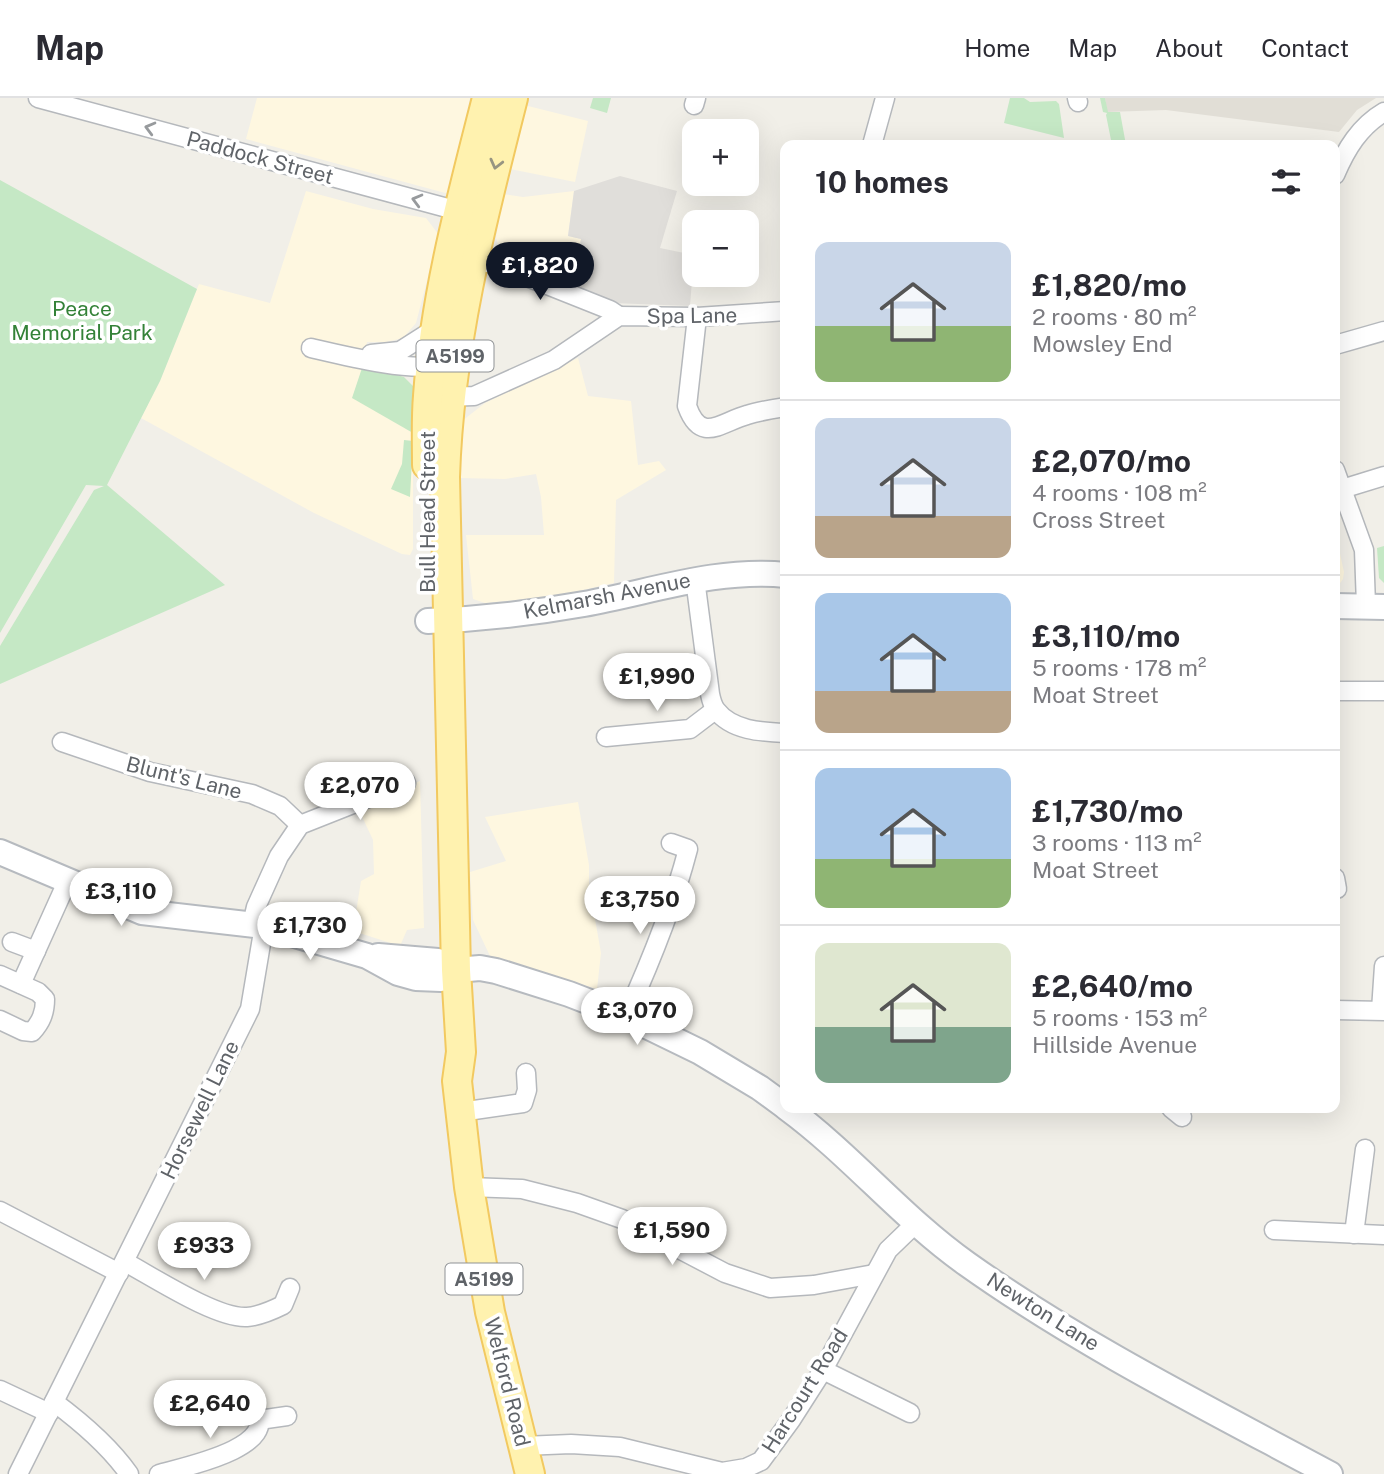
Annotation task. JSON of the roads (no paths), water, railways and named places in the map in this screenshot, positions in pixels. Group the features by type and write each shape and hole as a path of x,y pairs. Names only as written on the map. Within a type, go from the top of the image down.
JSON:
{"main road":[{"name":"Bull Head Street","path":"447,984 437,933 438,621 445,477 439,397 431,368 436,328 461,257 470,214 487,98"},
{"name":"Bull Head Street","path":"470,214 513,98"},
{"name":"Bull Head Street","path":"439,397 456,347 461,257"},
{"name":"Bull Head Street","path":"438,621 453,805 454,909 447,984"},
{"name":"Welford Road","path":"447,984 448,1060 457,1081 469,1186 490,1312 530,1474"}],"street":[{"name":"Paddock Street","path":"37,98 470,214"},
{"path":"873,140 885,98"},
{"path":"1340,162 1355,138 1371,120 1384,111"},
{"path":"461,257 508,269 619,316"},
{"name":"Spa Lane","path":"439,397 474,396 554,360 619,316 697,317 780,311"},
{"path":"697,317 687,406 698,425 717,428 745,415 780,408"},
{"path":"436,328 400,351 372,355 312,344 351,357 431,368 442,363 456,347"},
{"path":"1340,344 1384,331"},
{"path":"1342,489 1384,476"},
{"path":"1340,484 1364,550 1375,606 1340,606"},
{"name":"Kelmarsh Avenue","path":"438,621 584,604 695,579 734,574 780,575"},
{"path":"695,579 710,694 715,710 739,727 780,733"},
{"path":"1340,691 1384,691"},
{"path":"606,737 690,729 715,710"},
{"name":"Blunt's Lane","path":"62,742 150,772 252,794 280,806 300,825"},
{"path":"300,825 406,783"},
{"name":"Horsewell Lane","path":"18,1474 250,1009 258,925 256,907 279,856 300,825"},
{"path":"626,1016 655,952 688,849 671,843"},
{"name":"Newton Lane","path":"0,852 142,912 258,925 367,956 398,973 447,984 480,968 569,994 626,1016 700,1052 780,1103"},
{"path":"21,984 67,881"},
{"path":"12,942 36,951"},
{"path":"1340,1010 1383,1011 1384,966"},
{"path":"0,975 38,992 45,999 45,1010 32,1032 23,1031 0,1020"},
{"path":"460,1112 523,1103 527,1090 526,1073"},
{"name":"Newton Lane","path":"794,1113 813,1127 915,1224 1022,1302 1147,1375 1330,1474"},
{"path":"1354,1234 1365,1149"},
{"path":"469,1186 522,1189 578,1203 622,1219 725,1273 770,1288 814,1285 874,1274"},
{"path":"0,1211 219,1311 245,1317 265,1314 290,1303"},
{"name":"Harcourt Road","path":"523,1446 570,1444 620,1447 722,1472 747,1471 761,1461 792,1420 823,1370 888,1250 915,1224"},
{"path":"1274,1230 1384,1235"},
{"path":"823,1370 910,1413"},
{"path":"0,1390 51,1408 78,1421 129,1474"},
{"path":"159,1474 219,1458 252,1438 259,1428 259,1420 254,1410 228,1395"},
{"path":"259,1420 287,1416"}],"park label":[{"name":"Peace Memorial Park","path":"82,321"}]}
